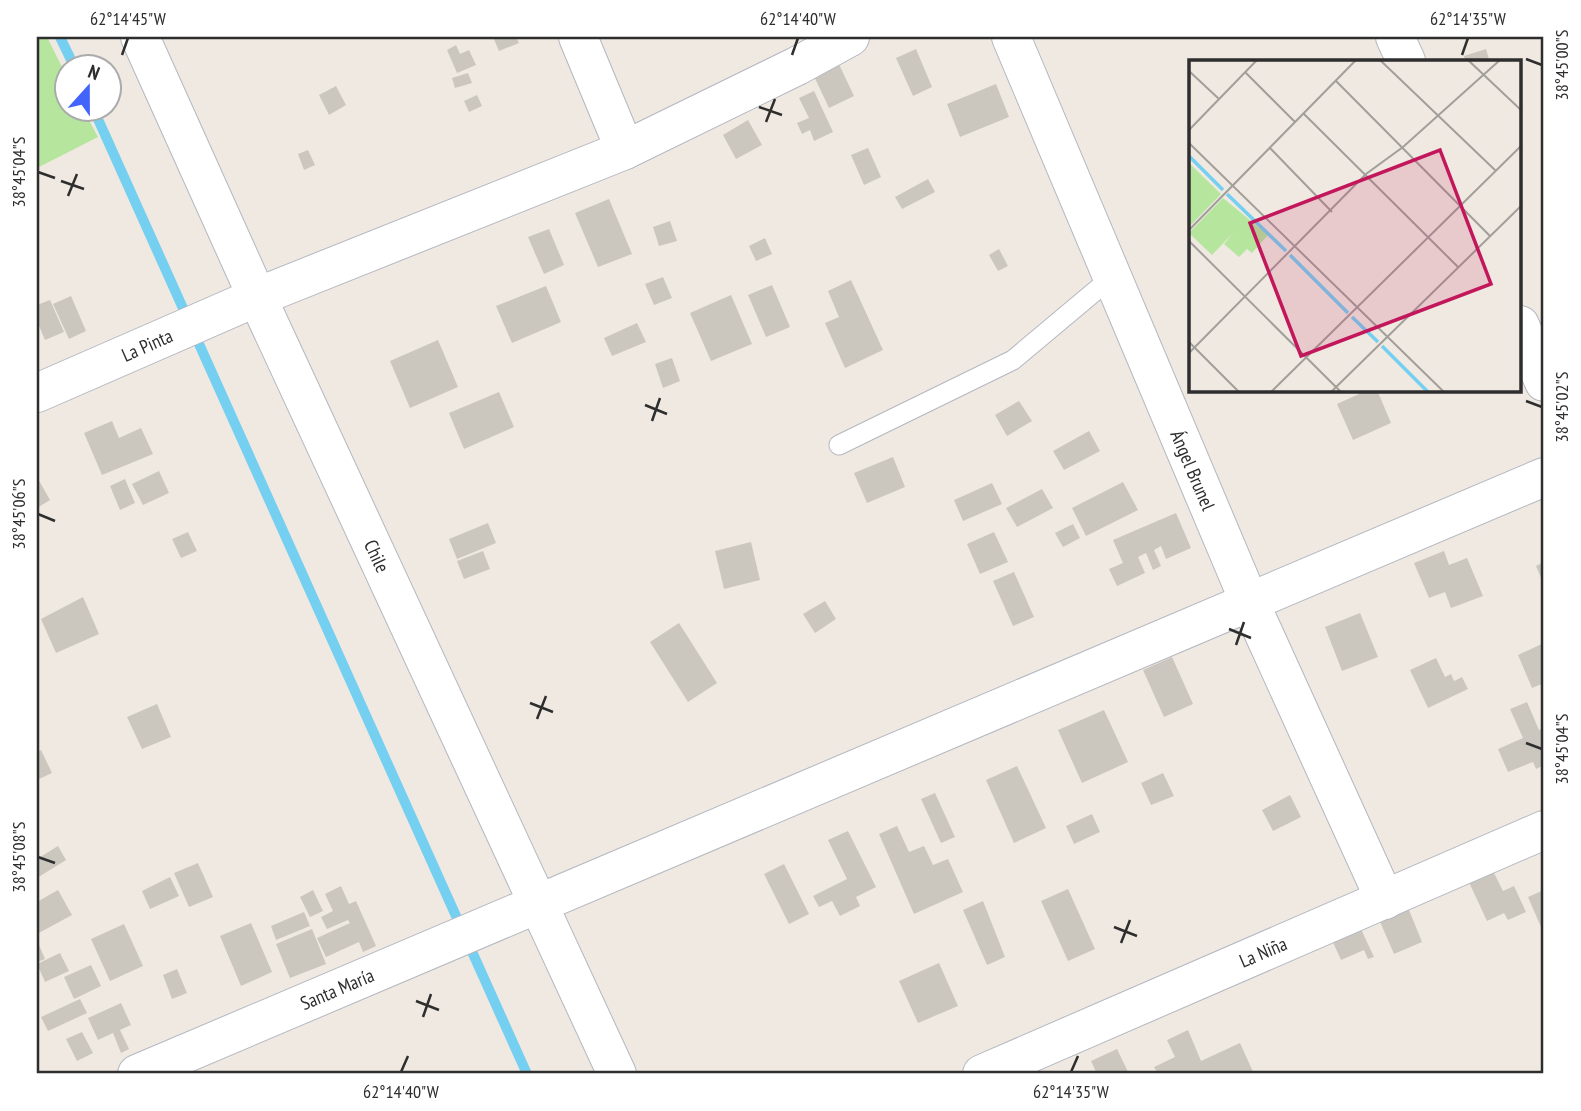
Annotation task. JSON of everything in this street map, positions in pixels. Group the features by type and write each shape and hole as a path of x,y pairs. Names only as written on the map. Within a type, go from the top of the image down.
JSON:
{"street":[{"name":"Chile","path":"140,37 257,297 617,1074"},
{"path":"578,37 625,150"},
{"name":"La Pinta","path":"37,393 257,297 625,150 797,66 850,37"},
{"name":"Ángel Brunel","path":"1011,37 1249,601 1385,900"},
{"path":"1395,37 1406,60"},
{"path":"1522,330 1544,382"},
{"name":"Santa María","path":"137,1074 1544,477"},
{"name":"La Niña","path":"982,1074 1544,830"}],"lane":[{"path":"839,446 1013,360 1112,277"}],"green space":[{"path":"37,37 47,37 54,52 52,52 52,122 90,122 98,137 37,168"}],"building":[{"path":"493,37 516,37 519,43 499,51"},
{"path":"456,45 460,54 469,50 476,65 457,73 447,50"},
{"path":"916,49 932,87 913,96 896,58"},
{"path":"1486,49 1489,59 1465,60 1464,56"},
{"path":"837,60 854,96 829,108 812,72"},
{"path":"468,73 472,83 455,88 452,78"},
{"path":"996,84 1009,117 960,137 947,104"},
{"path":"336,86 346,105 329,115 319,95"},
{"path":"814,91 833,132 814,141 810,130 802,134 797,123 809,118 799,98"},
{"path":"477,95 482,106 469,112 464,101"},
{"path":"748,120 762,145 736,159 723,135"},
{"path":"868,148 881,177 864,185 851,155"},
{"path":"308,150 315,165 304,170 298,154"},
{"path":"928,179 935,192 902,209 895,197"},
{"path":"609,199 632,254 598,267 575,213"},
{"path":"670,221 677,241 659,246 653,227"},
{"path":"549,229 564,265 544,274 528,237"},
{"path":"765,238 772,254 756,261 749,246"},
{"path":"999,249 1008,266 998,271 989,255"},
{"path":"663,277 672,298 654,305 645,284"},
{"path":"851,280 883,350 845,368 825,323 839,317 828,291"},
{"path":"772,285 790,327 766,337 748,295"},
{"path":"546,286 561,322 512,343 496,306"},
{"path":"731,295 752,344 711,361 690,313"},
{"path":"71,296 86,331 69,339 53,304"},
{"path":"50,300 64,332 45,340 37,321 37,305"},
{"path":"637,323 646,342 612,356 604,338"},
{"path":"438,340 458,387 410,408 390,361"},
{"path":"672,358 680,381 663,388 655,364"},
{"path":"499,392 514,427 464,449 449,413"},
{"path":"1358,392 1378,392 1391,423 1353,440 1337,404 1359,394"},
{"path":"1019,401 1032,421 1007,436 995,415"},
{"path":"112,421 119,438 141,428 153,454 102,475 84,433"},
{"path":"1089,431 1100,451 1064,470 1053,451"},
{"path":"893,457 905,487 867,503 854,473"},
{"path":"159,471 169,493 143,505 132,484"},
{"path":"37,477 50,500 37,508"},
{"path":"125,479 135,503 120,510 110,486"},
{"path":"1123,482 1138,510 1086,536 1072,508"},
{"path":"992,483 1002,504 963,521 954,500"},
{"path":"1042,489 1053,508 1017,527 1006,508"},
{"path":"1176,513 1191,548 1166,559 1161,546 1154,550 1161,566 1153,570 1146,553 1138,557 1145,573 1117,586 1109,569 1123,563 1113,540"},
{"path":"488,523 496,543 457,559 449,539"},
{"path":"1073,524 1080,538 1063,547 1055,533"},
{"path":"188,532 197,551 181,558 172,539"},
{"path":"994,532 1008,562 980,574 967,544"},
{"path":"751,542 760,580 724,589 715,551"},
{"path":"483,551 490,569 464,579 457,561"},
{"path":"1444,551 1449,565 1467,558 1483,596 1451,608 1445,592 1429,598 1414,563"},
{"path":"1544,562 1544,585 1536,566"},
{"path":"1014,572 1034,617 1013,626 993,581"},
{"path":"83,597 99,634 56,653 41,619"},
{"path":"825,601 836,619 815,633 803,614"},
{"path":"1360,613 1378,657 1342,671 1325,627"},
{"path":"679,623 717,683 688,702 650,642"},
{"path":"1544,643 1544,683 1532,688 1518,655"},
{"path":"1172,657 1193,704 1164,717 1143,670"},
{"path":"1436,658 1445,677 1451,674 1454,681 1462,677 1468,689 1428,708 1410,670"},
{"path":"1527,702 1539,730 1544,728 1544,765 1536,769 1533,762 1508,772 1498,749 1523,738 1510,709"},
{"path":"157,704 171,737 142,749 127,717"},
{"path":"1104,710 1128,762 1082,783 1058,730"},
{"path":"41,750 52,773 37,780 37,752"},
{"path":"1017,766 1046,828 1014,843 986,780"},
{"path":"1163,773 1174,796 1151,805 1141,783"},
{"path":"935,793 955,837 941,843 921,799"},
{"path":"1290,795 1301,817 1273,831 1262,810"},
{"path":"1092,814 1100,832 1074,844 1066,826"},
{"path":"897,826 909,852 924,846 933,865 948,859 963,892 914,914 879,834"},
{"path":"848,831 876,887 856,897 860,906 840,916 832,901 819,907 813,896 847,879 828,840"},
{"path":"58,846 66,860 37,878 37,859"},
{"path":"198,863 213,897 189,907 174,873"},
{"path":"784,864 809,914 789,924 764,874"},
{"path":"1491,867 1503,891 1514,886 1526,912 1508,920 1504,913 1487,921 1467,878"},
{"path":"170,877 179,896 150,909 142,891"},
{"path":"341,886 349,904 356,901 376,946 363,952 359,942 326,957 317,938 350,923 348,920 327,929 321,917 333,911 325,894"},
{"path":"1068,889 1095,949 1068,961 1041,901"},
{"path":"58,890 72,915 37,934 37,902"},
{"path":"313,890 323,911 310,917 300,897"},
{"path":"1544,890 1544,934 1528,897"},
{"path":"983,901 1005,957 987,965 963,910"},
{"path":"1407,905 1422,942 1394,954 1378,917"},
{"path":"304,912 310,926 276,940 271,926"},
{"path":"251,923 272,972 241,986 220,936"},
{"path":"124,924 143,966 110,981 91,939"},
{"path":"1360,927 1374,957 1368,959 1364,950 1341,960 1332,940"},
{"path":"312,929 326,964 290,978 276,944"},
{"path":"39,945 45,959 37,962 37,947"},
{"path":"60,953 69,971 45,982 37,964"},
{"path":"939,963 958,1006 918,1023 899,981"},
{"path":"91,965 101,986 74,999 64,977"},
{"path":"177,969 187,993 172,999 163,975"},
{"path":"80,999 87,1013 48,1031 41,1017"},
{"path":"121,1003 131,1025 120,1030 129,1049 121,1053 113,1033 98,1040 88,1018"},
{"path":"1188,1030 1201,1061 1240,1043 1254,1074 1181,1074 1180,1071 1158,1074 1154,1067 1175,1057 1167,1040"},
{"path":"82,1032 93,1053 77,1061 66,1039"},
{"path":"1117,1049 1129,1074 1097,1074 1091,1061"}],"waterway":[{"path":"60,37 67,52"},
{"path":"99,122 527,1074"}]}
